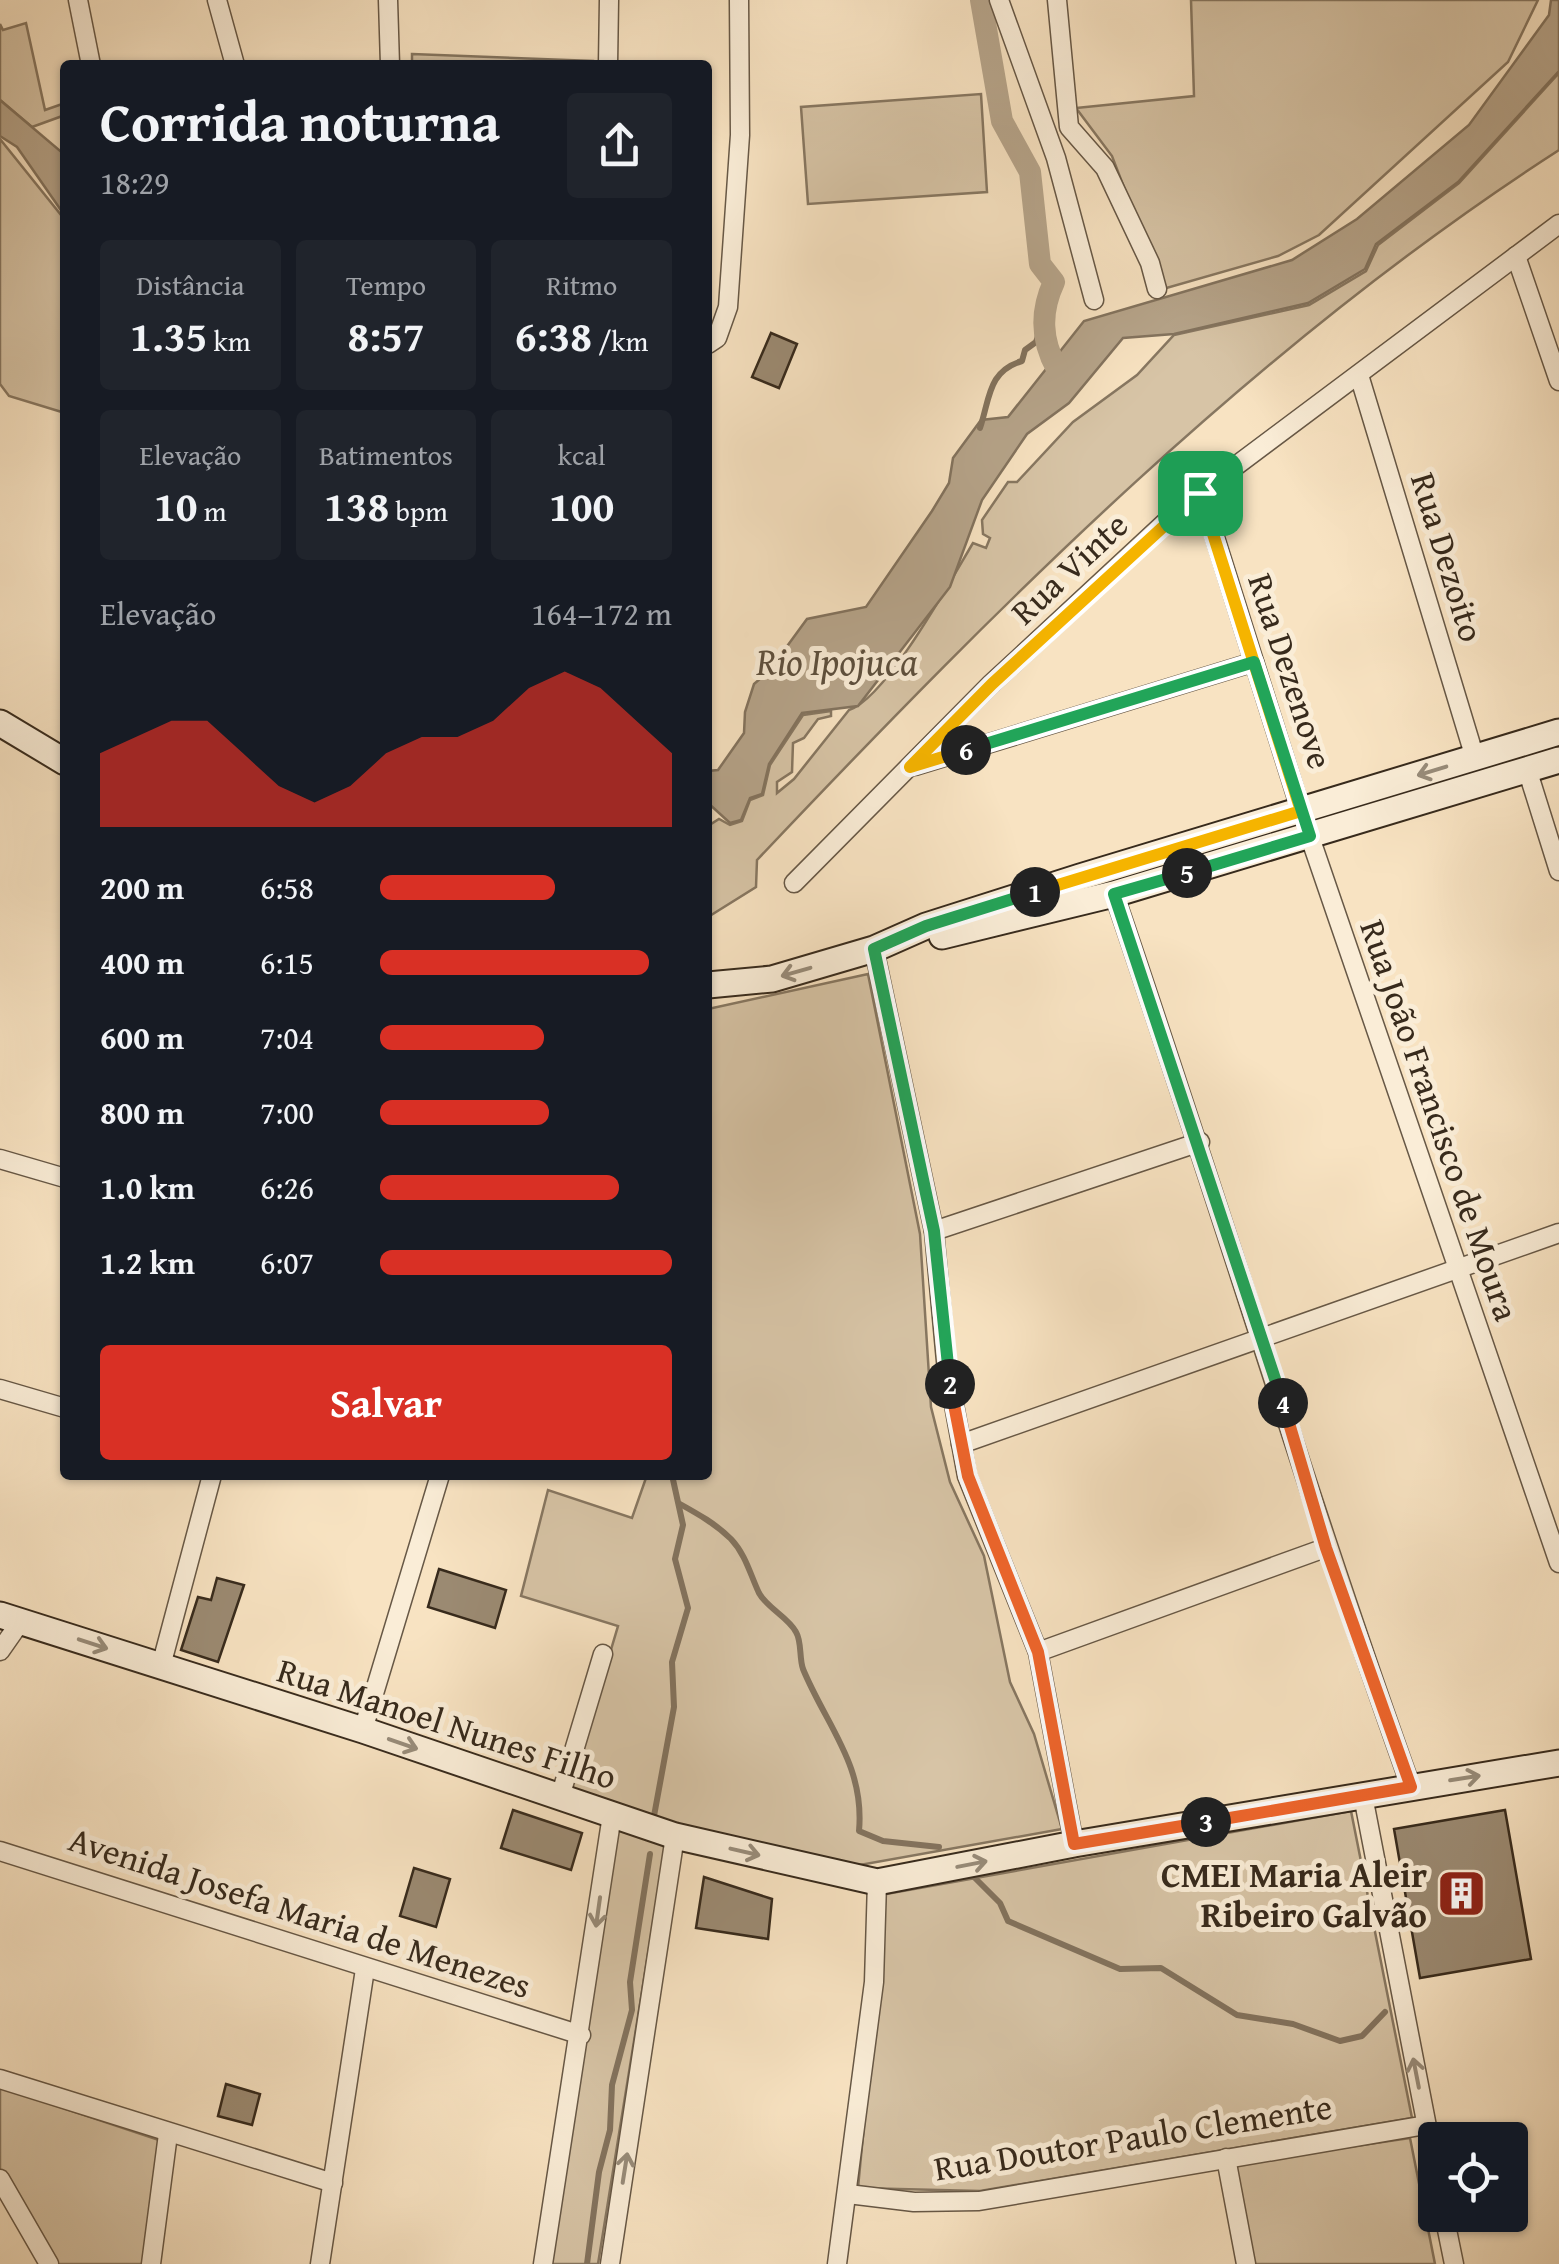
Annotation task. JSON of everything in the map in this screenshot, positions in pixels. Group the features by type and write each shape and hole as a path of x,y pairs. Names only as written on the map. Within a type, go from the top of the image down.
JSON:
{"street":[{"path":"78,0 89,60"},
{"path":"388,0 390,60"},
{"path":"608,60 609,0"},
{"path":"712,341 728,307 739,154 739,0"},
{"path":"1000,0 1056,158 1094,300"},
{"path":"1057,0 1069,127 1106,168 1157,288"},
{"path":"221,1 234,60"},
{"name":"Rua Vinte","path":"794,883 992,684 1200,493 1559,224"},
{"path":"1516,256 1559,381"},
{"name":"Rua Dezoito","path":"1358,374 1475,758"},
{"name":"Rua Dezenove","path":"1200,493 1301,811"},
{"path":"910,767 1254,662"},
{"path":"0,723 60,759"},
{"path":"878,948 926,926 1559,732"},
{"path":"712,985 772,978 878,948 1010,922 1559,760"},
{"path":"1527,769 1559,871"},
{"name":"Rua João Francisco de Moura","path":"1301,811 1559,1563"},
{"path":"1114,894 1200,1142 1326,1548 1411,1787"},
{"path":"878,948 934,1231 946,1361 961,1444 978,1506 1038,1652 1074,1844"},
{"path":"934,1231 1200,1142"},
{"path":"0,1159 60,1177"},
{"path":"961,1444 1559,1233"},
{"path":"0,1389 60,1407"},
{"path":"160,1666 211,1480"},
{"path":"363,1730 438,1480"},
{"path":"1038,1652 1326,1548"},
{"path":"0,1651 10,1618"},
{"name":"Rua Manoel Nunes Filho","path":"10,1618 363,1730 675,1836 877,1882"},
{"path":"560,1797 603,1654"},
{"path":"837,2264 874,1982 877,1882 1074,1844 1559,1763"},
{"path":"1363,1796 1425,2122"},
{"path":"543,2264 612,1815"},
{"path":"610,2264 675,1836"},
{"name":"Avenida Josefa Maria de Menezes","path":"0,1851 581,2034"},
{"path":"320,2264 365,1969"},
{"path":"0,2079 333,2182"},
{"name":"Rua Doutor Paulo Clemente","path":"848,2194 914,2202 978,2200 1418,2126"},
{"path":"152,2264 168,2134"},
{"path":"1226,2158 1246,2264"},
{"path":"0,2179 48,2264"},
{"path":"1447,2232 1454,2264"}],"shaded area":[{"path":"1191,0 1538,0 1508,62 1319,235 1278,256 1163,289 1112,156 1076,108 1194,96"},
{"path":"26,23 45,110 60,105 60,117 32,127 0,100 0,24 3,30"},
{"path":"412,54 567,60 412,60"},
{"path":"1559,73 1559,150 1341,306 1137,481 943,667 757,860 756,887 712,914 712,823 719,819 730,825 742,821 750,800 763,795 770,765 803,715 831,711 831,716 818,719 804,738 793,743 792,772 777,782 777,793 794,779 849,710 881,684 917,636 973,543 986,548 990,538 983,534 982,520 1008,482 1017,482 1073,422 1137,375 1174,335 1309,305 1366,271 1378,245 1459,183"},
{"path":"981,94 987,192 808,204 801,107"},
{"path":"0,139 60,214 60,411 9,396 0,384"},
{"path":"868,974 920,1234 931,1407 950,1482 984,1556 1010,1682 1034,1734 1062,1829 843,1868 677,1830 568,1794 618,1626 521,1596 548,1490 632,1518 645,1480 712,1480 712,1008"},
{"path":"1351,1811 1412,2118 980,2191 858,2188 886,1894"},
{"path":"618,1828 666,1843 598,2264 550,2264"},
{"path":"0,2087 159,2140 145,2264 56,2264 0,2170"},
{"path":"1410,2138 1418,2178 1418,2232 1429,2232 1435,2264 1253,2264 1233,2164"}],"water":[{"name":"Rio Ipojuca","path":"1551,0 1559,0 1559,71 1458,182 1376,244 1365,269 1308,303 1174,334 1123,338 1069,403 1027,434 982,500 950,587 858,706 802,713 769,764 762,794 750,798 741,820 730,823 712,807 712,771 718,770 744,733 745,712 754,684 769,671 807,619 866,607 932,511 949,483 953,458 981,420 1008,417 1084,321 1292,260 1357,219 1469,125 1549,15"},
{"path":"0,100 60,151 60,209 17,147 0,136"}],"building":[{"path":"771,333 797,344 779,388 752,377"},
{"path":"439,1569 506,1590 495,1628 428,1607"},
{"path":"217,1578 244,1585 218,1662 181,1650 198,1597 211,1600"},
{"path":"513,1810 582,1833 571,1870 501,1848"},
{"name":"CMEI Maria Aleir Ribeiro Galvão","path":"1505,1810 1531,1959 1420,1978 1394,1829"},
{"path":"414,1868 450,1879 436,1927 400,1916"},
{"path":"704,1877 772,1899 768,1939 696,1928"},
{"path":"226,2084 260,2094 252,2125 218,2116"}],"waterway":[{"path":"981,0 1002,121 1030,172 1040,264 1054,282 1044,326 1057,369"},
{"path":"980,428 996,379 1002,371 1022,361 1025,350 1036,342 1043,321"},
{"path":"654,1816 674,1707 672,1662 688,1608 675,1559 683,1525 673,1480"},
{"path":"680,1504 731,1539 759,1593 796,1632 803,1669 850,1766 859,1807 859,1831 883,1841 939,1847"},
{"path":"587,2264 599,2172 610,2130 612,2085 632,2010 630,1982 650,1854"},
{"path":"970,1873 1000,1903 1008,1921 1120,1969 1161,1968 1237,2015 1293,2024 1340,2041 1362,2036 1385,2012"}],"place":[{"name":"CMEI Maria Aleir Ribeiro Galvão","path":"1462,1894"}],"route":[{"path":"1200,493 992,684 910,767 1254,662 1301,811 1310,836 1114,894 1200,1142 1326,1548 1411,1787 1074,1844 1038,1652 968,1476 946,1361 934,1231 874,949 926,926 1301,811 1228,578 1200,493"}]}
